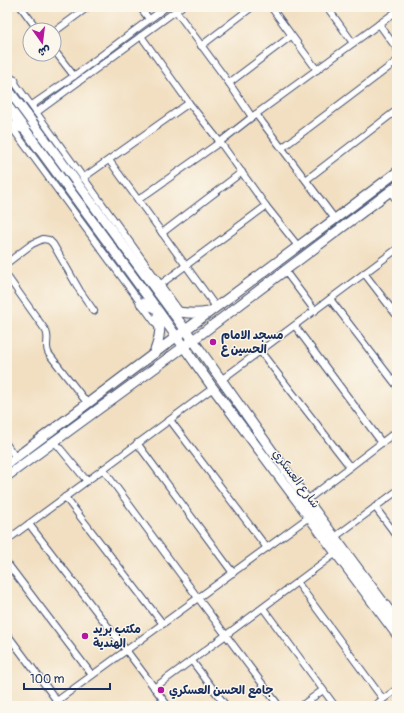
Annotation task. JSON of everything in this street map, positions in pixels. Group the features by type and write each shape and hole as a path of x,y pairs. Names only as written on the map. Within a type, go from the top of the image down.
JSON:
{"main road":[{"name":"شارع العسكري","path":"7,88 55,155 186,330 307,500 395,615"},
{"name":"شارع العسكري","path":"7,105 213,388 396,631"},
{"path":"8,123 25,130"},
{"path":"55,155 56,141"},
{"path":"8,471 16,458 397,172"},
{"path":"8,471 54,441 184,347 394,189"},
{"path":"355,204 355,209 357,212 364,212"},
{"path":"343,213 347,212 351,214 351,221"},
{"path":"162,286 168,307 181,313 193,314 213,310"},
{"path":"141,303 156,309 159,317 158,339 154,353"}],"street":[{"path":"22,7 32,22"},
{"path":"62,26 88,7"},
{"path":"140,7 149,19"},
{"path":"32,105 74,76 166,7"},
{"path":"37,112 181,7"},
{"path":"201,46 252,7"},
{"path":"271,7 317,70"},
{"path":"328,7 353,43"},
{"path":"176,11 254,116 282,148 335,219"},
{"path":"138,200 220,142 397,11"},
{"path":"379,24 397,49"},
{"path":"141,36 266,206 298,246"},
{"path":"229,83 291,36"},
{"path":"62,60 74,76"},
{"path":"282,148 397,61"},
{"path":"7,72 10,80 32,105 56,141 181,313"},
{"path":"84,178 189,103"},
{"path":"306,180 397,110"},
{"path":"8,123 159,328"},
{"path":"109,160 186,266 213,310"},
{"path":"162,233 242,172"},
{"path":"394,189 397,201"},
{"path":"162,286 186,266 266,206"},
{"path":"7,263 32,244 43,238 49,240 53,244 80,291 94,311"},
{"path":"221,380 397,249"},
{"path":"285,271 315,310"},
{"path":"364,273 397,316"},
{"path":"7,276 46,331 48,335 46,347 49,354 88,404"},
{"path":"330,299 397,386"},
{"path":"295,326 382,443"},
{"path":"260,352 350,467"},
{"path":"7,540 213,388"},
{"path":"170,420 267,548"},
{"path":"307,500 397,431"},
{"path":"54,441 87,481"},
{"path":"138,444 233,572"},
{"path":"7,445 16,458"},
{"path":"103,469 279,706"},
{"path":"335,537 397,491"},
{"path":"65,497 163,624"},
{"path":"375,507 397,536"},
{"path":"50,706 309,517"},
{"path":"29,524 168,706"},
{"path":"154,688 336,553"},
{"path":"7,563 92,675"},
{"path":"297,582 383,699"},
{"path":"263,608 335,706"},
{"path":"7,634 57,701"},
{"path":"192,661 226,706"},
{"path":"374,706 397,689"},
{"path":"301,706 323,690"}],"place":[{"name":"مسجد الامام الحسين ع","path":"213,342"},
{"name":"مكتب بريد الهندية","path":"85,636"},
{"name":"جامع الحسن العسكري","path":"161,690"}]}
